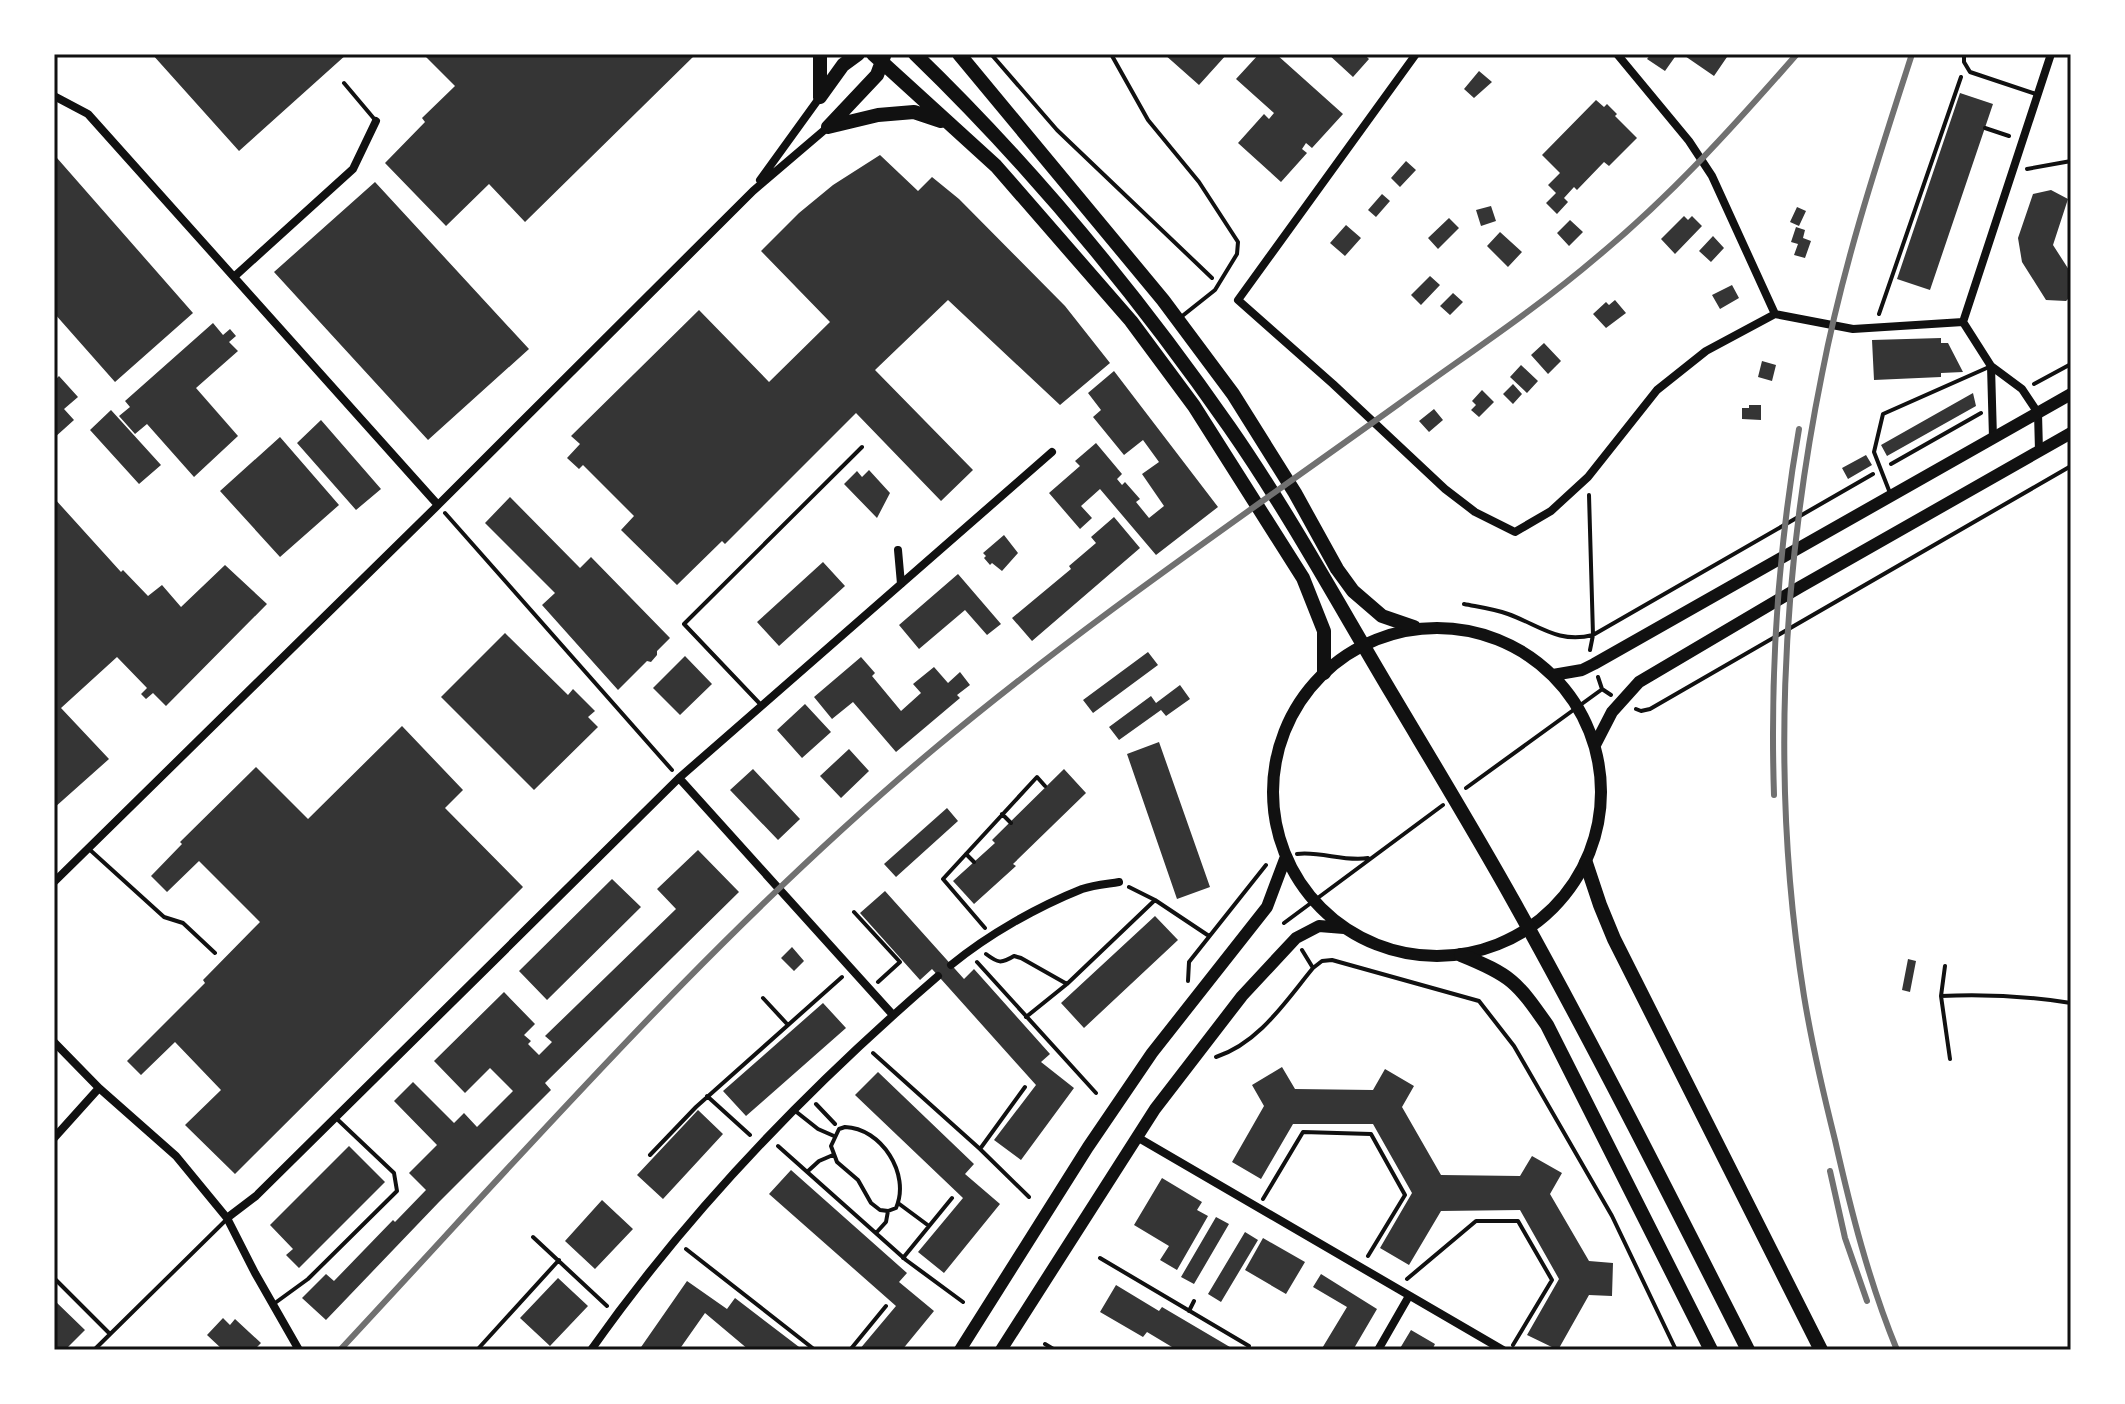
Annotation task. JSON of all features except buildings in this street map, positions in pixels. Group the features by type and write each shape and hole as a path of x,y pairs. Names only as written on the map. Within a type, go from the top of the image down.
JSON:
{"highway":[{"path":"820,54 820,97"},
{"path":"820,97 843,65 858,54"},
{"path":"915,54 1020,161 1088,238 1150,316 1232,431 1304,545 1514,902 1748,1350"},
{"path":"946,54 963,58 1177,319 1233,394 1353,591 1382,616 1414,627"},
{"path":"880,57 996,166 1120,309 1194,406 1303,578 1324,631 1324,673"},
{"path":"828,127 877,75 880,57"},
{"path":"828,127 878,115 914,112 947,123"},
{"path":"1586,863 1614,939 1821,1350"},
{"path":"1461,955 1498,969 1522,989 1547,1025 1711,1350"}],"main road":[{"path":"1553,675 1582,670 1594,664 2071,394"},
{"path":"1595,745 1612,712 1639,682 1788,593 2071,433"},
{"path":"1414,627 1448,628 1487,636 1522,652 1553,675 1578,707 1595,745 1602,785 1599,825 1586,863 1570,889 1547,916 1520,935 1496,947 1461,955 1406,950 1344,928 1312,901 1285,859 1273,812 1273,773 1282,736 1299,702 1324,673 1363,645 1414,627"},
{"path":"960,1350 1088,1147 1152,1053 1267,907 1285,859"},
{"path":"1001,1350 1137,1137 1242,996 1296,938 1319,926 1344,928"}],"street":[{"path":"1416,54 1238,300 1445,489 1475,512 1515,532 1551,511 1588,477 1657,390 1706,351 1775,314 1853,329 1963,322"},
{"path":"1617,54 1689,141 1712,176 1775,314"},
{"path":"1963,322 2051,54"},
{"path":"54,96 88,114 438,505"},
{"path":"753,191 820,97"},
{"path":"235,276 353,169 376,121"},
{"path":"54,882 753,191 828,127"},
{"path":"1963,322 1991,366 2022,389 2038,413 2039,451"},
{"path":"1991,366 1993,438"},
{"path":"227,1218 256,1196 679,778 1052,452"},
{"path":"898,550 901,584"},
{"path":"679,778 893,1015"},
{"path":"951,965 991,936 1084,888 1119,882"},
{"path":"591,1350 675,1240 767,1136 938,976"},
{"path":"54,1042 99,1088 176,1156 227,1218 299,1350"},
{"path":"54,1138 99,1088"},
{"path":"1137,1137 1503,1350"},
{"path":"1378,1350 1409,1296"}],"lane":[{"path":"1111,54 1148,120 1199,182 1238,242 1237,254 1219,284 1177,319"},
{"path":"1964,54 1965,65 1970,72 2038,95"},
{"path":"344,83 376,121"},
{"path":"1891,496 1874,452 1883,414 1991,366"},
{"path":"762,706 684,624 862,447"},
{"path":"87,847 164,917 183,923 215,953"},
{"path":"794,1110 818,1129 834,1136"},
{"path":"273,1304 308,1279 397,1191 394,1173 335,1117"},
{"path":"94,1350 227,1218"},
{"path":"54,1278 110,1334"}],"path":[{"path":"991,54 1067,140 1219,284"},
{"path":"1874,328 1950,116 1965,65"},
{"path":"1985,128 1993,130"},
{"path":"2013,171 2071,161"},
{"path":"2022,389 2071,364"},
{"path":"1464,604 1508,614 1551,633 1576,639 1593,635 1994,405"},
{"path":"1650,709 2071,466"},
{"path":"1588,477 1593,635"},
{"path":"438,505 679,778"},
{"path":"1578,707 1602,689"},
{"path":"991,936 943,879 1037,777 1045,786"},
{"path":"1002,814 1011,823"},
{"path":"1189,962 1262,867 1306,853 1356,860 1371,857"},
{"path":"966,854 974,862"},
{"path":"1119,882 1155,900 1209,936"},
{"path":"1026,1017 1067,984 1155,900"},
{"path":"1284,923 1312,901"},
{"path":"854,912 900,962 879,981"},
{"path":"976,946 997,962 1004,963 1014,956 1021,958 1067,984"},
{"path":"1200,948 1209,956"},
{"path":"1237,1050 1266,1025 1322,961 1332,960 1479,1001 1514,1046 1612,1216 1676,1350"},
{"path":"1945,966 1941,996 1950,1059"},
{"path":"984,969 1096,1093"},
{"path":"1293,975 1302,982"},
{"path":"650,1155 707,1096 840,979"},
{"path":"1941,996 2027,996 2071,1003"},
{"path":"763,998 788,1025"},
{"path":"863,1043 1029,1197"},
{"path":"980,1149 1025,1087"},
{"path":"707,1096 760,1144"},
{"path":"808,1096 839,1129"},
{"path":"854,1127 877,1139 899,1174 902,1186 896,1208 880,1210 871,1203 858,1180 833,1155 834,1136 839,1129 854,1127"},
{"path":"1258,1208 1303,1132 1371,1134 1405,1195 1361,1268"},
{"path":"767,1136 903,1258 963,1302"},
{"path":"807,1172 819,1161 833,1155"},
{"path":"903,1258 952,1198"},
{"path":"898,1203 929,1226"},
{"path":"876,1234 886,1222 888,1211"},
{"path":"1396,1288 1476,1221 1518,1221 1552,1280 1510,1350"},
{"path":"533,1237 616,1314"},
{"path":"675,1240 815,1350"},
{"path":"1100,1258 1249,1346"},
{"path":"477,1350 559,1260"},
{"path":"1189,1311 1194,1301"},
{"path":"850,1350 886,1306"},
{"path":"1045,1344 1055,1350"}],"railway":[{"path":"340,1350 628,1040 777,890 854,818 990,703 1105,615 1573,277 1676,185 1797,54"},
{"path":"1897,1350 1854,1220 1804,996 1787,841 1784,763 1790,606 1808,451 1822,374 1851,253 1912,54"},
{"path":"1774,795 1773,703 1777,612 1799,429"},
{"path":"1830,1171 1845,1238 1867,1301"}]}
